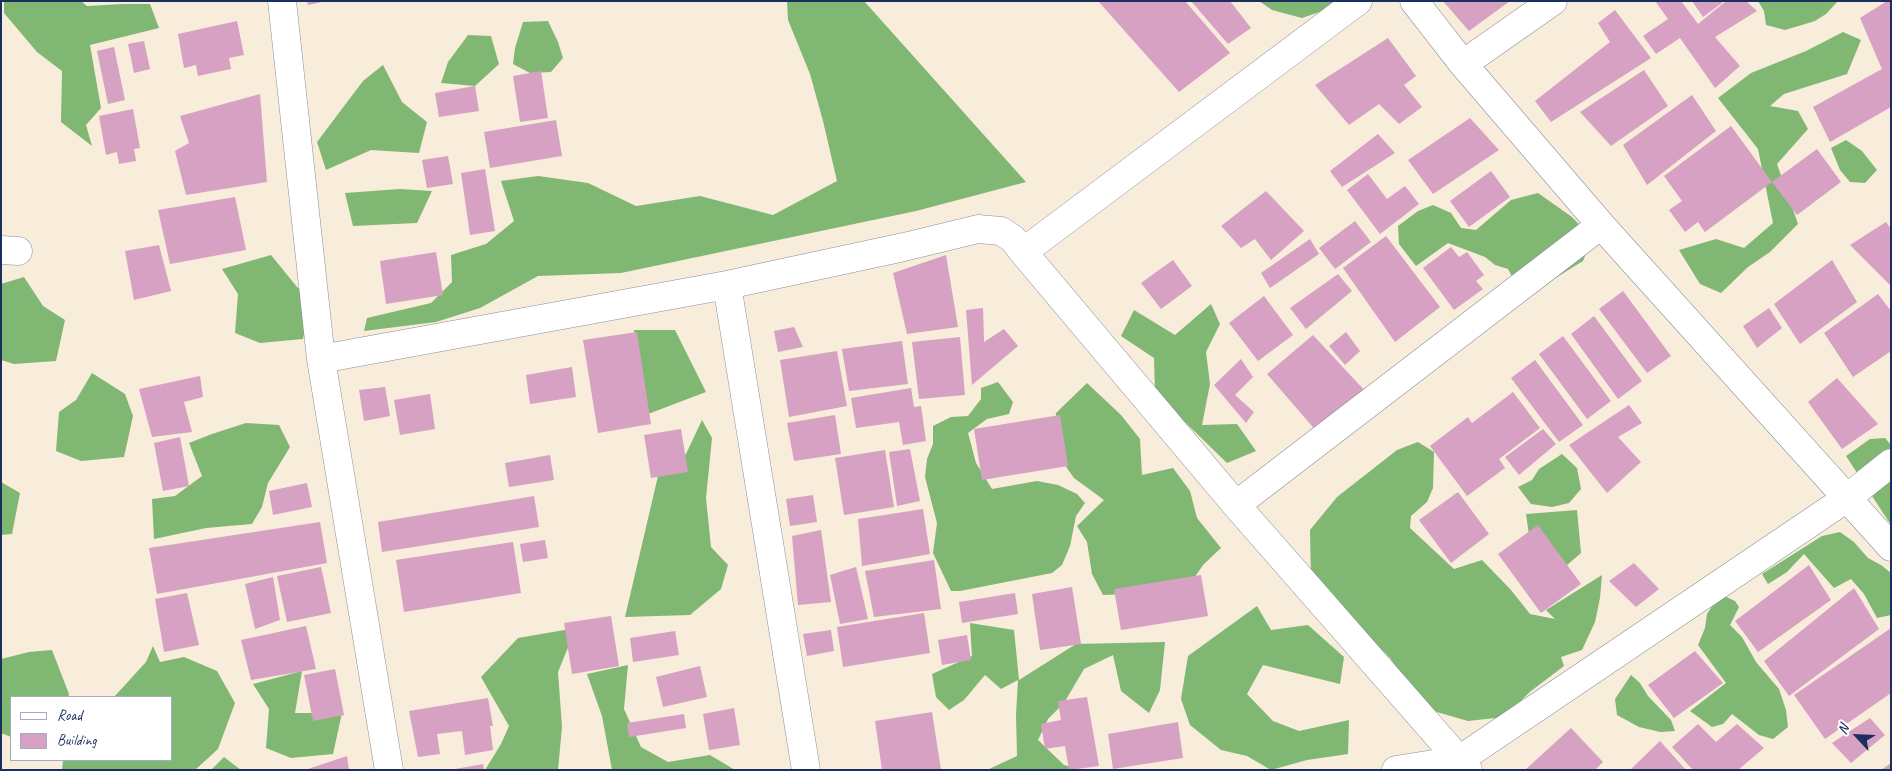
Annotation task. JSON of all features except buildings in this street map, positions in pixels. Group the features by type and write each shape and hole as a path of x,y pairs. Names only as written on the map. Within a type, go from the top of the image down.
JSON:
{"street":[{"path":"282,1 321,360 390,770"},
{"path":"1023,252 1358,1"},
{"path":"1414,1 1463,64 1601,225 1891,547"},
{"path":"1463,64 1553,1"},
{"path":"1236,505 1601,225"},
{"path":"321,360 727,285 978,229 1001,231 1013,239 1236,505 1464,765"},
{"path":"727,285 806,770"},
{"path":"1396,770 1464,765 1847,498 1891,463"}],"green space":[{"path":"4,1 81,1 87,6 150,4 159,28 90,45 101,108 86,125 92,146 61,122 62,71 37,52 4,13"},
{"path":"787,1 864,1 1026,182 916,211 621,273 538,276 480,308 436,322 364,331 367,318 431,303 452,282 451,255 486,244 514,221 501,181 538,176 588,183 636,206 700,196 773,215 837,181 810,74 788,20"},
{"path":"1259,1 1340,1 1331,8 1302,18 1272,10"},
{"path":"1758,1 1838,1 1826,14 1815,21 1785,30 1766,25 1764,11"},
{"path":"548,21 563,58 551,72 530,73 513,64 515,48 523,22"},
{"path":"1843,32 1861,40 1847,74 1784,94 1770,106 1798,111 1808,129 1777,164 1798,224 1770,252 1748,267 1721,293 1700,284 1679,250 1716,239 1744,248 1773,223 1758,149 1718,98 1751,73 1806,51"},
{"path":"468,35 491,36 499,64 475,86 441,83 448,62"},
{"path":"383,65 402,102 427,122 419,153 371,150 326,170 317,142 363,81"},
{"path":"1846,140 1862,151 1877,170 1865,183 1850,182 1840,170 1831,148"},
{"path":"400,189 432,191 417,223 353,226 345,193"},
{"path":"1538,193 1572,217 1592,238 1583,261 1533,295 1516,284 1508,269 1495,265 1485,257 1448,243 1416,266 1399,244 1398,226 1418,211 1433,205 1451,213 1461,228 1476,230 1511,200"},
{"path":"271,255 297,287 311,298 303,339 260,343 235,333 238,294 222,269"},
{"path":"24,277 43,306 65,320 56,361 14,364 1,360 1,284"},
{"path":"1211,304 1220,324 1206,352 1210,384 1202,425 1237,424 1256,451 1227,463 1155,393 1154,358 1121,336 1134,310 1175,335"},
{"path":"634,330 675,330 706,392 640,417"},
{"path":"92,373 125,394 133,416 124,457 81,461 56,451 59,412 76,400"},
{"path":"998,382 1013,402 1009,414 987,419 968,433 976,463 992,489 1037,481 1058,485 1077,494 1085,503 1076,516 1070,546 1062,565 1052,573 960,591 951,591 933,553 937,523 925,477 927,459 933,444 933,426 951,417 968,416 981,399 981,388"},
{"path":"1087,383 1121,415 1140,439 1142,475 1173,468 1190,491 1197,518 1221,548 1203,565 1190,584 1129,594 1103,595 1092,574 1087,542 1077,526 1104,500 1074,478 1055,451 1056,413"},
{"path":"702,420 712,438 706,498 711,547 728,565 721,589 690,615 625,617 658,476 686,454"},
{"path":"246,423 279,425 290,447 268,483 262,507 252,524 206,528 154,539 152,499 175,496 202,476 189,443"},
{"path":"1885,438 1891,445 1891,525 1846,456 1870,439"},
{"path":"1418,442 1434,452 1433,488 1427,502 1411,516 1410,528 1454,569 1482,560 1511,590 1530,614 1555,619 1546,610 1602,575 1595,622 1582,650 1561,657 1564,666 1531,691 1504,717 1468,721 1423,708 1390,658 1311,580 1310,530 1337,497 1397,450"},
{"path":"1562,454 1577,468 1581,489 1569,503 1552,507 1531,504 1518,487 1532,480 1539,469"},
{"path":"1,482 20,493 12,534 1,535"},
{"path":"1577,510 1581,553 1551,579 1531,549 1526,514"},
{"path":"1840,532 1854,542 1868,558 1891,573 1891,615 1877,618 1864,594 1851,579 1834,588 1804,554 1787,572 1768,584 1762,574 1822,536"},
{"path":"1720,594 1735,601 1739,607 1730,625 1742,637 1756,662 1779,689 1786,710 1788,727 1773,739 1759,735 1732,714 1723,724 1712,727 1690,711 1726,683 1698,645 1705,628 1707,614"},
{"path":"1257,606 1271,630 1308,625 1344,657 1340,684 1263,665 1247,694 1273,721 1299,731 1349,720 1348,754 1307,760 1271,770 1247,756 1221,750 1190,725 1181,699 1188,656"},
{"path":"970,623 1014,630 1019,680 1076,644 1165,642 1160,690 1149,713 1121,691 1113,655 1084,669 1064,703 1048,719 1038,740 1064,765 1082,770 987,770 1017,756 1016,715 1018,680 1001,689 985,675 964,700 949,710 936,697 932,674 972,656"},
{"path":"576,628 558,672 562,727 558,770 485,770 501,744 509,726 481,677 518,638"},
{"path":"153,646 160,662 184,657 217,671 235,703 218,749 195,770 62,770 63,761 172,761 172,696 115,696 146,662"},
{"path":"52,650 69,694 68,696 10,696 10,737 1,733 1,659 29,652"},
{"path":"628,665 624,709 641,747 668,762 710,755 735,770 612,770 602,716 587,674"},
{"path":"302,671 295,713 342,713 333,754 291,758 266,748 269,709 253,684"},
{"path":"1631,675 1671,720 1675,731 1660,732 1639,727 1617,715 1615,699"},
{"path":"224,757 241,770 211,770"}]}
